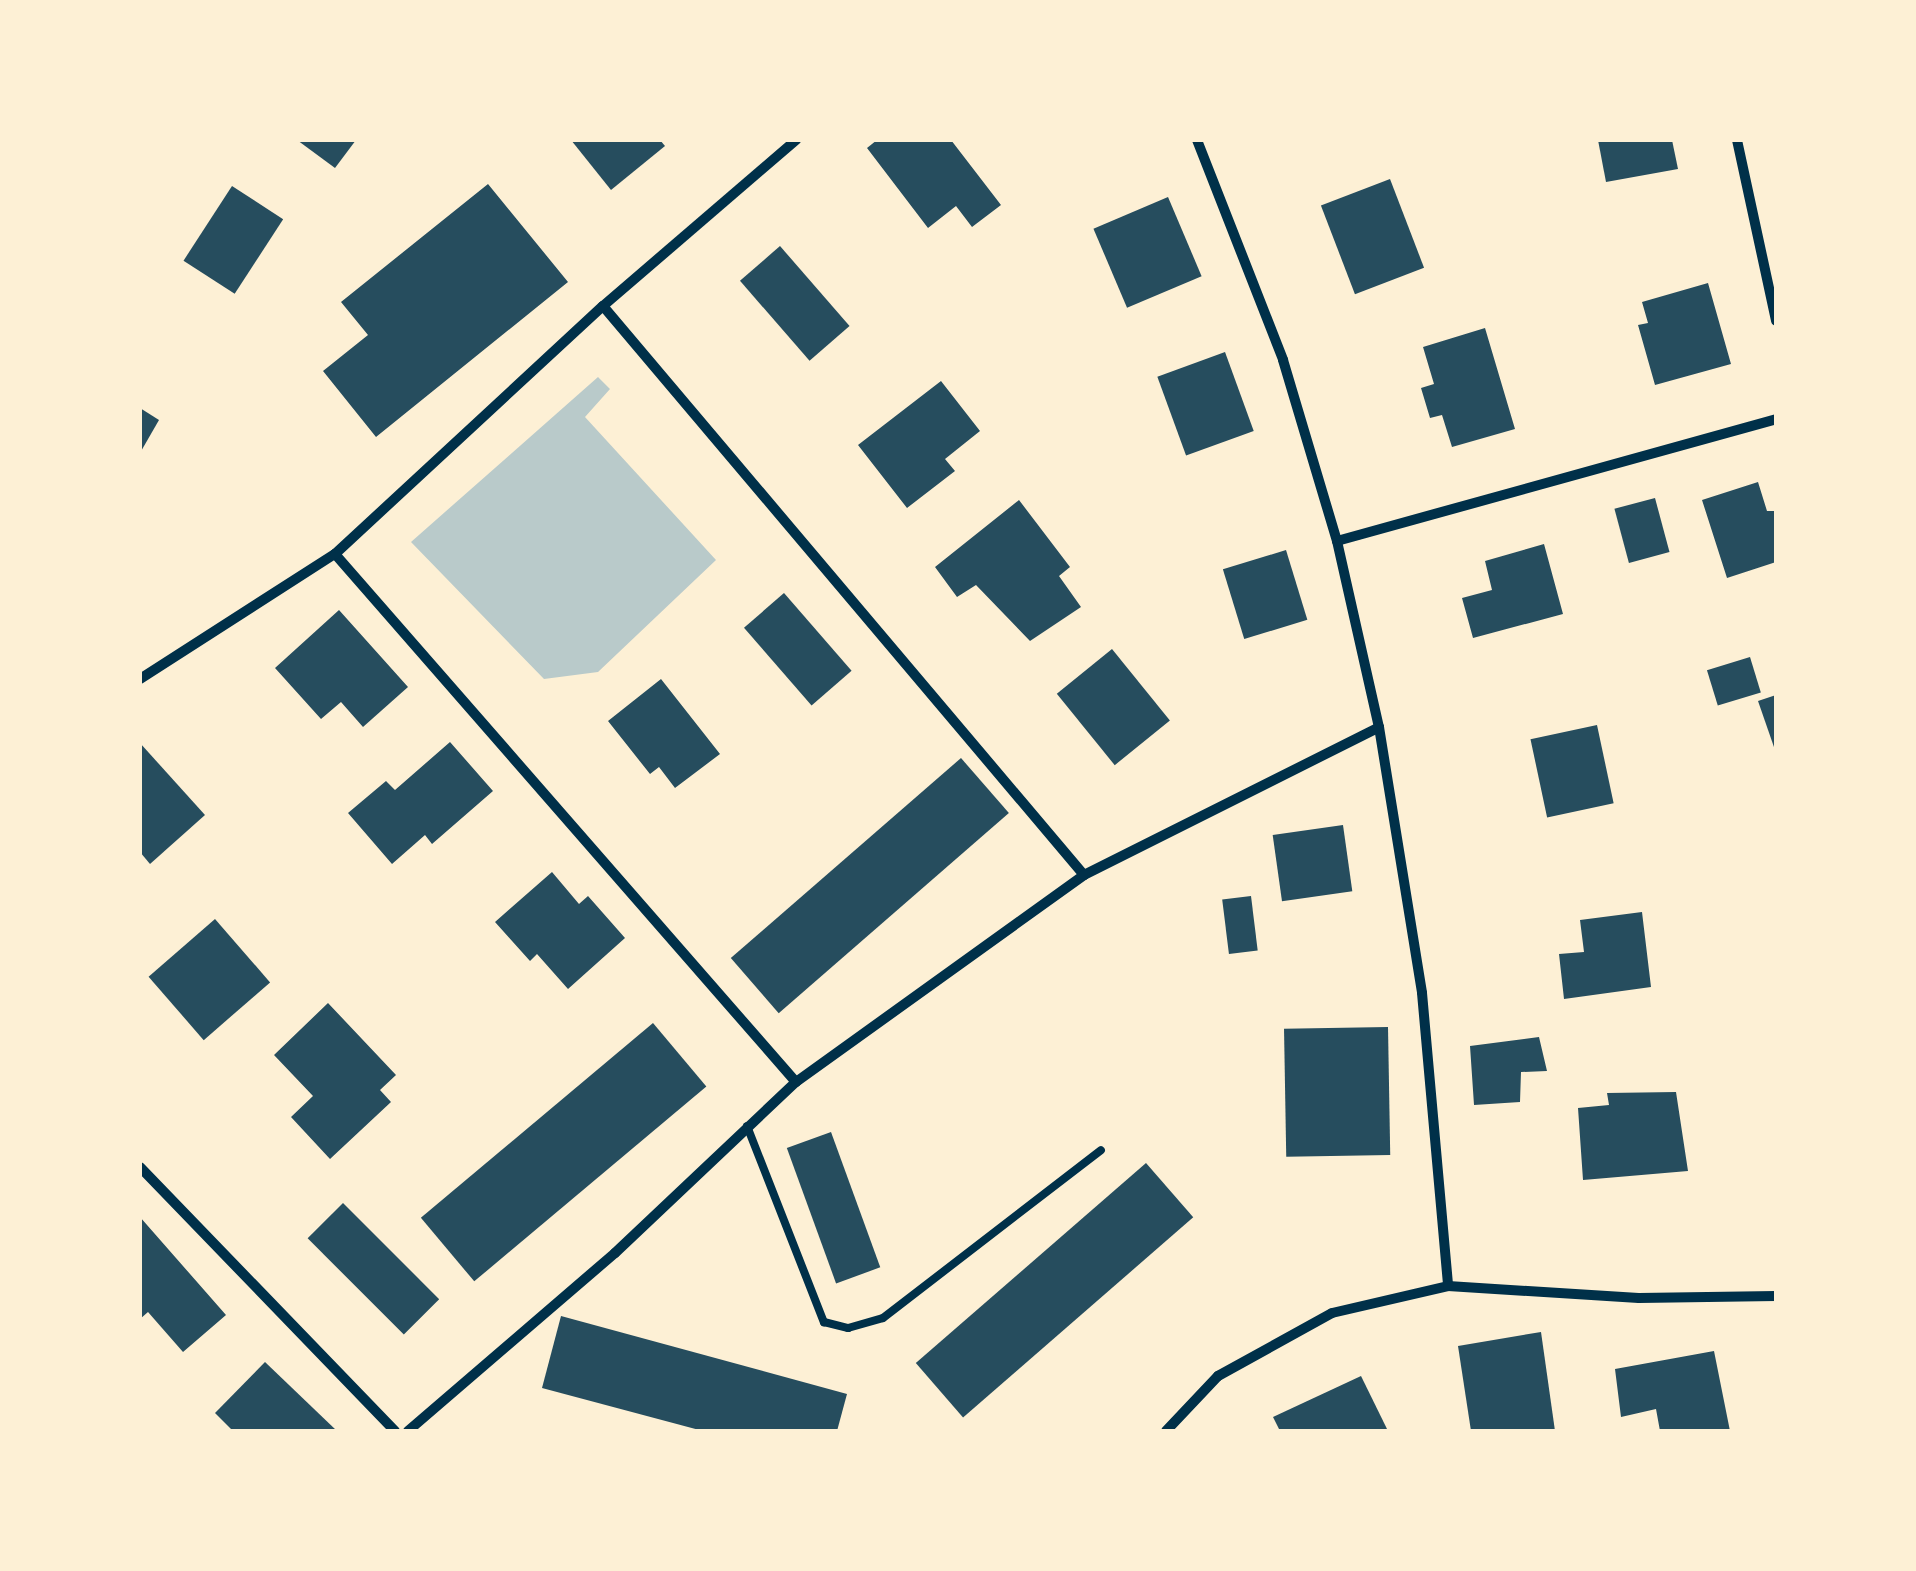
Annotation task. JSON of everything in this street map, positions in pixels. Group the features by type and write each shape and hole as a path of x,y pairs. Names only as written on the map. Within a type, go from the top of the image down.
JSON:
{"street":[{"path":"140,679 335,554 602,306 796,140"},
{"path":"1197,140 1283,360 1337,541 1379,728 1422,993 1448,1286"},
{"path":"1737,140 1776,321"},
{"path":"602,306 1084,875"},
{"path":"1337,541 1776,419"},
{"path":"335,554 796,1082"},
{"path":"408,1431 615,1253 796,1082 1084,875 1379,728"},
{"path":"140,1168 394,1431"},
{"path":"1166,1431 1218,1376 1332,1313 1448,1286 1639,1298 1776,1296"}],"lane":[{"path":"747,1126 824,1322 848,1328 883,1318 1100,1150"}],"shaded area":[{"path":"598,377 610,389 585,417 716,560 598,672 544,679 411,542"}],"building":[{"path":"297,140 356,140 335,168"},
{"path":"571,140 660,140 665,146 611,190"},
{"path":"877,140 951,140 1001,205 972,227 956,206 928,228 867,148"},
{"path":"1598,140 1672,140 1678,169 1606,182"},
{"path":"1390,179 1424,268 1355,294 1321,206"},
{"path":"488,184 568,282 376,437 323,371 368,335 341,302"},
{"path":"232,186 283,219 235,294 184,261"},
{"path":"1168,197 1202,276 1127,308 1093,229"},
{"path":"780,246 850,326 810,361 740,281"},
{"path":"1708,283 1731,364 1655,385 1638,325 1648,323 1642,302"},
{"path":"1485,328 1515,429 1452,447 1442,415 1430,418 1421,388 1434,384 1423,347"},
{"path":"1225,352 1254,431 1186,456 1157,377"},
{"path":"941,381 980,431 945,459 955,471 907,508 858,445"},
{"path":"140,408 159,420 140,453"},
{"path":"1758,482 1767,511 1776,511 1776,562 1727,578 1702,500"},
{"path":"1655,498 1669,552 1629,563 1614,509"},
{"path":"1019,500 1070,567 1059,576 1081,607 1030,641 976,585 957,597 935,567"},
{"path":"1544,544 1563,614 1473,638 1462,598 1492,590 1485,561"},
{"path":"1286,550 1307,620 1244,639 1223,569"},
{"path":"784,593 852,671 812,706 744,628"},
{"path":"339,610 408,687 363,727 341,702 321,719 275,668"},
{"path":"1112,649 1170,720 1115,765 1057,694"},
{"path":"1750,657 1761,692 1718,706 1707,670"},
{"path":"661,679 720,754 675,788 659,767 650,774 608,721"},
{"path":"1776,695 1776,750 1775,750 1758,701"},
{"path":"1597,725 1614,803 1547,817 1530,739"},
{"path":"450,742 493,791 432,844 425,835 392,864 348,813 386,781 395,790"},
{"path":"140,743 205,815 150,864 140,852"},
{"path":"961,758 1009,813 779,1013 731,958"},
{"path":"1343,825 1352,891 1282,901 1273,835"},
{"path":"552,872 579,904 588,896 625,938 568,989 537,954 530,961 495,922"},
{"path":"1251,896 1258,951 1229,954 1222,900"},
{"path":"1642,912 1651,987 1564,999 1559,954 1584,952 1580,920"},
{"path":"215,919 270,982 204,1040 149,977"},
{"path":"328,1003 396,1075 380,1090 391,1102 330,1159 291,1117 313,1096 274,1055"},
{"path":"653,1023 706,1087 474,1281 421,1218"},
{"path":"1388,1027 1390,1155 1286,1157 1284,1029"},
{"path":"1539,1037 1547,1071 1521,1072 1520,1102 1474,1105 1470,1046"},
{"path":"1676,1092 1688,1171 1583,1180 1578,1108 1609,1105 1607,1093"},
{"path":"831,1132 880,1267 836,1283 787,1148"},
{"path":"1146,1163 1193,1217 963,1417 916,1363"},
{"path":"343,1203 439,1299 404,1335 308,1238"},
{"path":"140,1217 226,1315 183,1352 148,1312 140,1319"},
{"path":"561,1316 847,1394 837,1431 703,1431 542,1388"},
{"path":"1541,1332 1555,1431 1471,1431 1458,1346"},
{"path":"1714,1351 1730,1431 1660,1431 1656,1409 1621,1417 1615,1369"},
{"path":"265,1362 337,1431 233,1431 215,1413"},
{"path":"1361,1376 1388,1431 1280,1431 1273,1417"}]}
